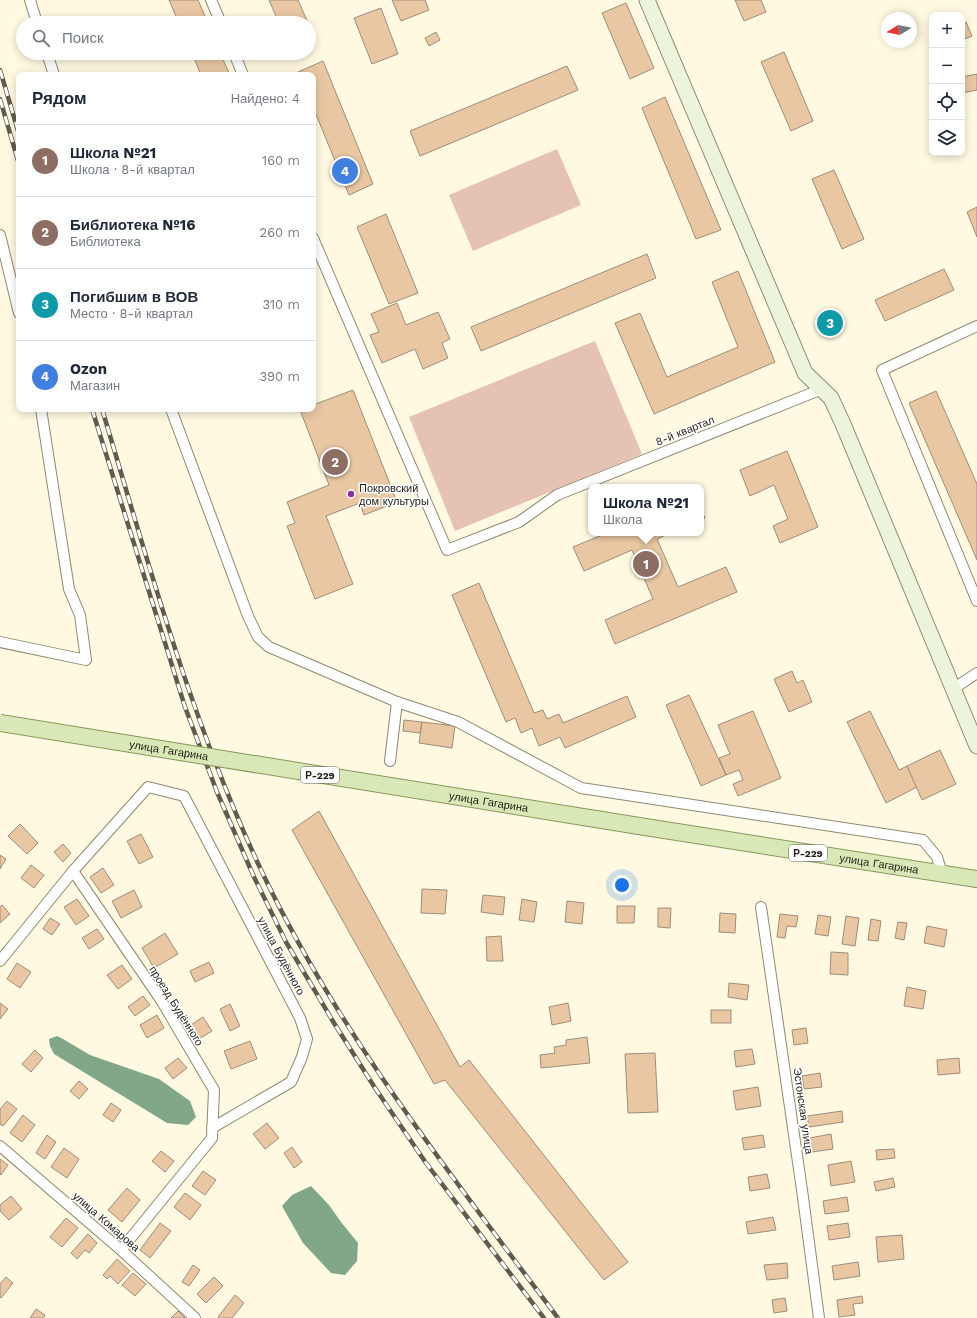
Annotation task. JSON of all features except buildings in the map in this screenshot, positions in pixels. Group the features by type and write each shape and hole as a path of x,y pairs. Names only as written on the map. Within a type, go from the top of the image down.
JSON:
{"main road":[{"name":"улица Гагарина","path":"0,723 977,880"}],"street":[{"path":"30,0 35,16"},
{"path":"211,0 218,16"},
{"path":"647,0 805,373 831,398 843,424 977,746"},
{"path":"49,60 53,72"},
{"path":"237,60 242,72"},
{"path":"0,235 16,301"},
{"name":"8-й квартал","path":"316,245 447,550 519,522 557,495 822,389"},
{"path":"977,326 882,370 977,601"},
{"path":"0,642 86,660 80,615 69,589 41,412"},
{"path":"172,412 248,616 258,637 269,647 397,702 458,722 580,788 923,840 937,857 942,874"},
{"path":"953,689 977,673"},
{"path":"390,761 397,702"},
{"name":"улица Будённого","path":"73,871 148,787 184,796 300,1018 307,1039 302,1057 291,1082 212,1128"},
{"path":"0,961 73,871"},
{"name":"проезд Будённого","path":"73,871 161,1000 214,1090 212,1138 121,1250"},
{"name":"Эстонская улица","path":"761,907 819,1318"},
{"name":"улица Комарова","path":"0,1146 121,1250 195,1318"}],"shaded area":[{"path":"557,149 581,205 473,251 449,195"},
{"path":"595,341 642,454 455,531 409,417"},
{"path":"57,1036 90,1055 159,1079 190,1101 196,1117 188,1125 167,1123 54,1054 50,1046 49,1039"},
{"path":"311,1186 329,1205 358,1243 357,1261 345,1275 331,1273 303,1243 282,1206 292,1195"}],"railway":[{"path":"0,70 16,124"},
{"path":"0,99 16,154"},
{"path":"93,412 185,707 217,792 254,877 286,942 375,1088 426,1163 544,1318"},
{"path":"103,412 173,644 193,702 237,816 262,872 292,932 361,1047 477,1211 558,1318"}],"place":[{"name":"Ozon","path":"345,171"},
{"name":"Погибшим в ВОВ","path":"830,323"},
{"name":"Библиотека №16","path":"335,462"},
{"name":"Покровский дом культуры","path":"351,494"},
{"name":"Школа №21","path":"646,564"}]}
